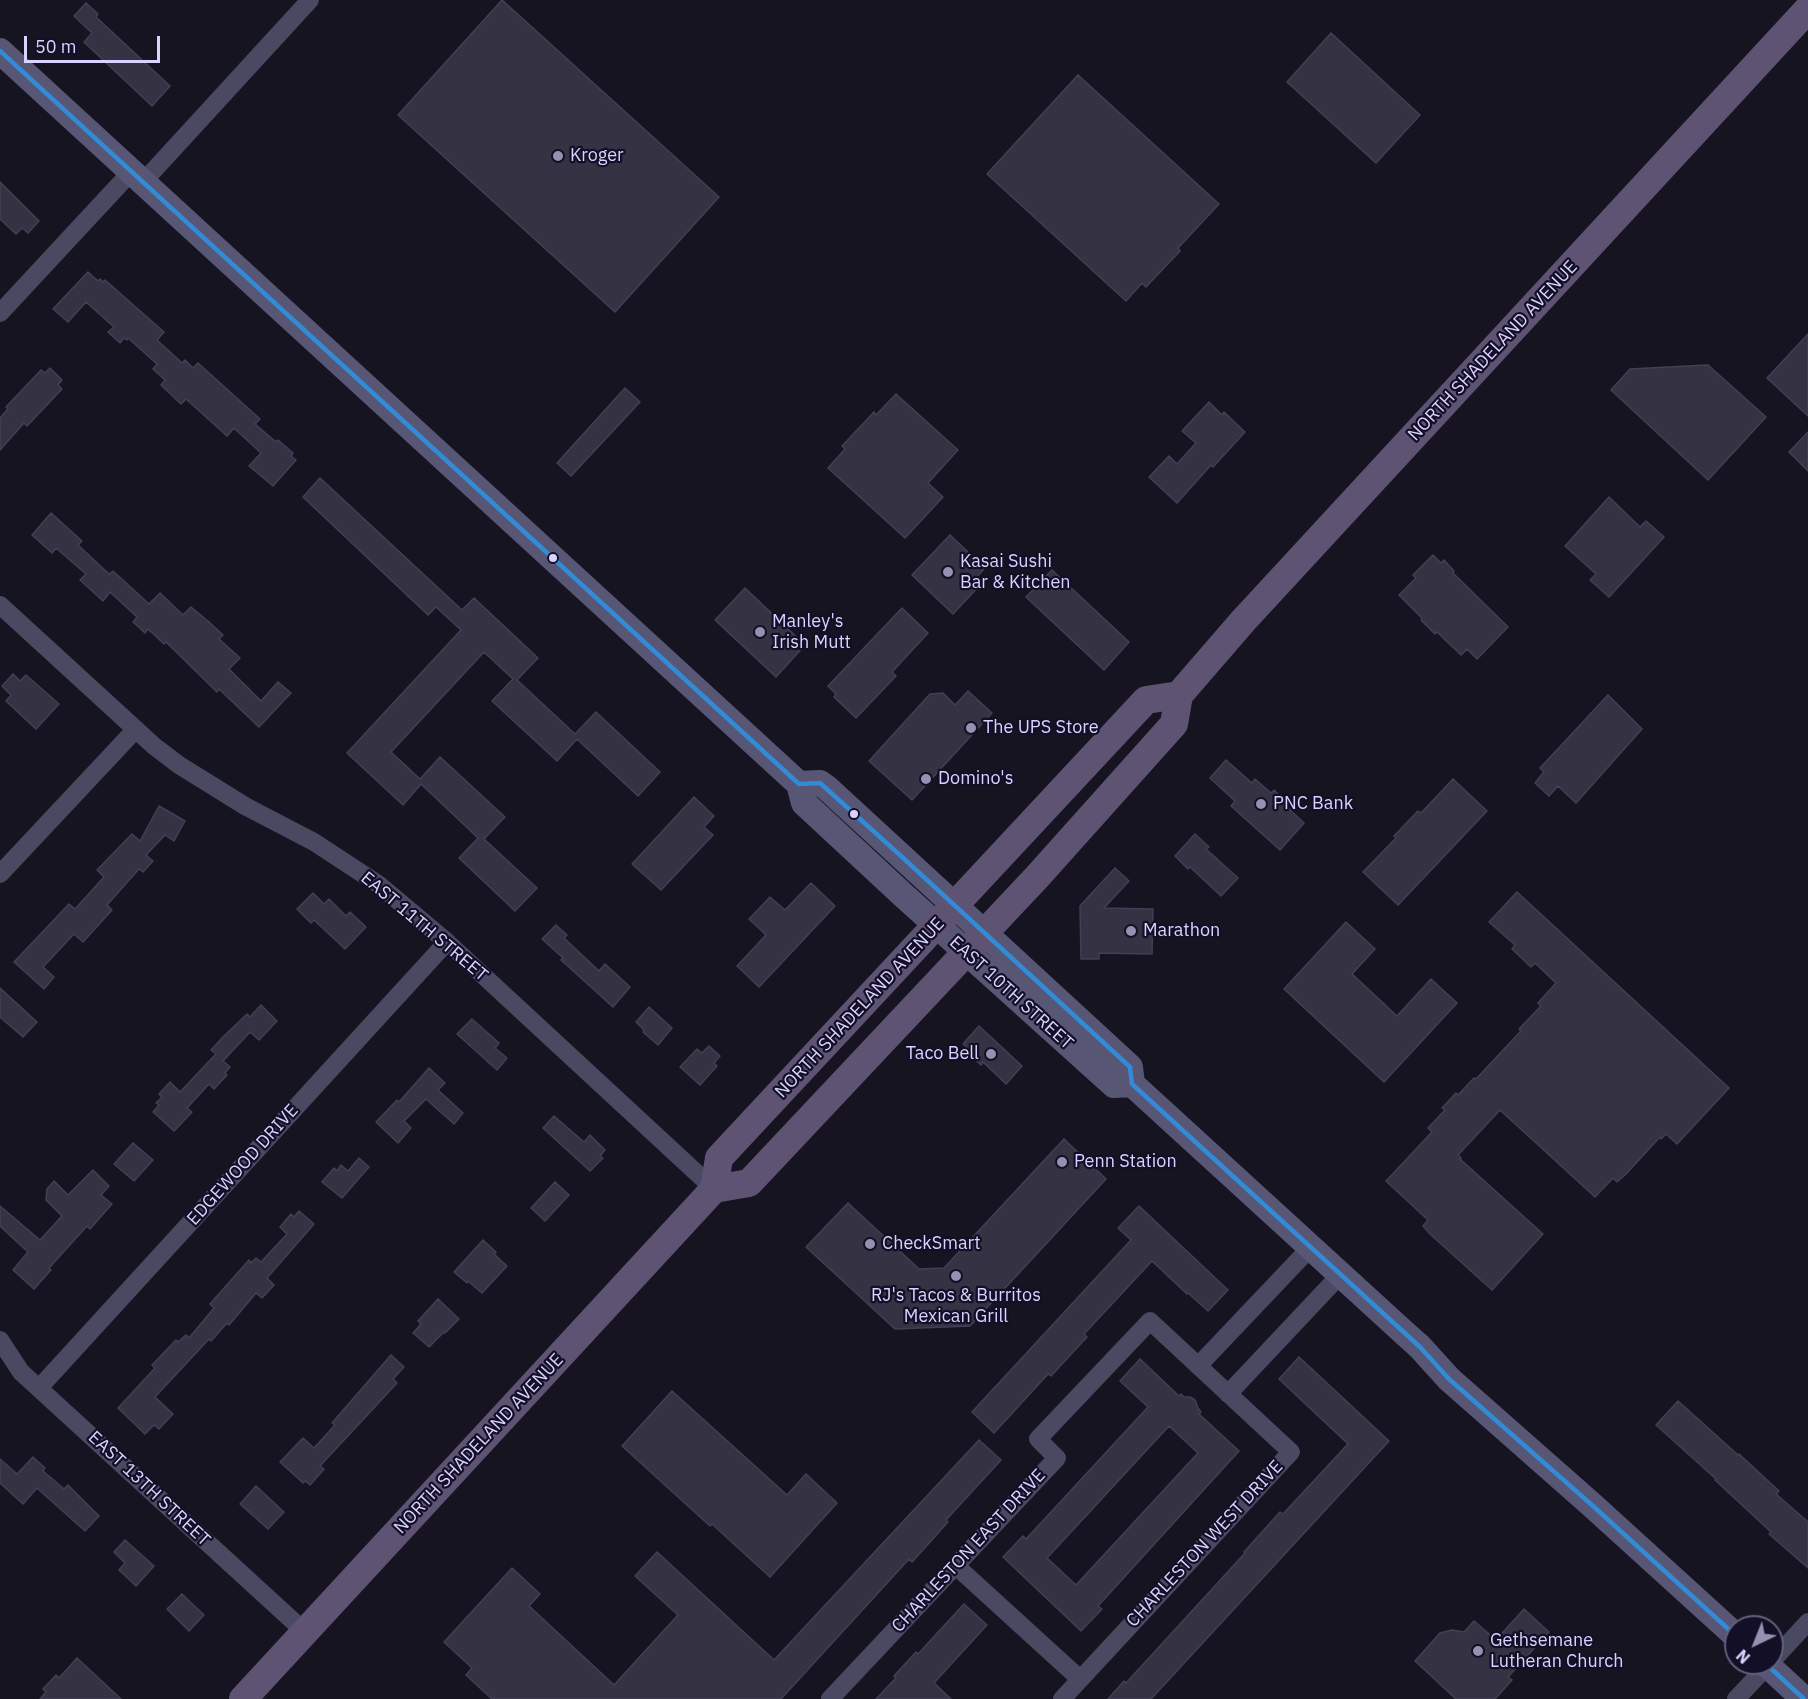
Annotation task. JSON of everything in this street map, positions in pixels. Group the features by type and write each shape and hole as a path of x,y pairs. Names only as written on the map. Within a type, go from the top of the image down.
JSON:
{"main road":[{"name":"NORTH SHADELAND AVENUE","path":"243,1699 714,1189 719,1158 1146,700 1179,695 1243,621 1808,9"},
{"name":"EAST 10TH STREET","path":"0,51 799,784 820,783 946,916 975,942 1114,1085 1132,1084 1420,1347 1449,1379 1724,1625"},
{"path":"714,1189 749,1183 1037,877 1174,724 1179,695"},
{"path":"1781,1675 1804,1699"}],"street":[{"path":"0,313 310,0"},
{"name":"EAST 11TH STREET","path":"0,605 154,746 222,792 314,842 378,884 447,942 714,1189"},
{"path":"0,874 136,729"},
{"name":"EDGEWOOD DRIVE","path":"39,1388 447,942"},
{"path":"1198,1366 1311,1247"},
{"path":"1228,1394 1341,1274"},
{"name":"CHARLESTON EAST DRIVE","path":"830,1699 1057,1458 1038,1439 1150,1321 1198,1366"},
{"name":"EAST 13TH STREET","path":"0,1340 21,1372 305,1632"},
{"name":"CHARLESTON WEST DRIVE","path":"1062,1699 1291,1452 1198,1366"},
{"path":"956,1566 1080,1679"},
{"path":"1784,1647 1808,1622"},
{"path":"1736,1699 1758,1675"}],"building":[{"name":"Kroger","path":"502,0 719,197 615,312 398,115"},
{"path":"86,3 98,14 96,17 170,86 152,106 84,42 92,33 74,16"},
{"path":"1331,33 1420,115 1376,163 1287,82"},
{"path":"1078,75 1219,204 1146,287 1142,283 1126,301 987,174"},
{"path":"0,182 39,221 28,233 22,228 16,234 0,219"},
{"path":"88,272 98,281 105,280 164,332 157,340 182,363 185,360 193,368 198,363 260,419 255,424 293,453 291,456 296,460 273,486 249,466 261,453 234,428 227,436 186,399 181,404 161,385 165,380 153,369 157,364 128,338 127,340 124,338 120,343 108,332 114,327 86,302 68,322 53,309"},
{"path":"1808,334 1808,416 1767,378"},
{"path":"1708,365 1766,417 1708,480 1611,390 1630,369"},
{"path":"50,368 62,380 58,385 62,389 27,426 24,423 0,450 0,418 8,409 6,407 41,370 45,373"},
{"path":"625,388 640,402 571,476 557,463"},
{"path":"896,394 958,450 928,483 943,497 905,538 828,468 845,449 842,446 874,412 876,415"},
{"path":"1209,402 1222,415 1224,412 1245,432 1177,503 1149,477 1169,456 1177,464 1196,443 1182,431"},
{"path":"1808,432 1808,471 1789,452"},
{"path":"320,478 462,610 474,598 538,658 517,680 575,734 596,712 660,772 638,796 577,739 557,761 492,701 513,679 484,652 391,752 420,779 440,757 505,817 484,839 537,888 515,911 459,858 478,838 421,784 403,805 347,753 461,630 436,607 428,615 303,497"},
{"path":"1609,497 1640,527 1646,521 1664,537 1609,597 1590,580 1596,574 1565,546"},
{"path":"51,513 82,541 78,545 109,574 113,571 149,604 160,593 183,615 191,607 209,622 223,635 219,639 240,658 229,669 261,701 278,682 291,693 259,727 219,689 217,692 166,642 164,644 148,629 145,633 133,622 137,617 110,592 103,601 80,580 86,574 56,548 52,553 32,535"},
{"name":"Kasai Sushi Bar & Kitchen","path":"950,535 985,568 974,580 980,585 953,614 912,575"},
{"path":"1433,555 1441,563 1444,560 1454,571 1453,573 1508,627 1477,659 1467,649 1461,655 1437,632 1435,634 1399,595 1416,578 1413,575"},
{"path":"1052,570 1129,642 1104,670 1026,597"},
{"name":"Manley's Irish Mutt","path":"745,588 805,645 776,677 715,620"},
{"path":"902,608 928,633 892,672 896,676 856,718 834,697 836,694 828,686"},
{"path":"13,674 20,681 26,675 59,704 36,729 6,701 11,695 2,686"},
{"path":"968,691 992,713 912,800 869,761 930,694 943,693 955,705"},
{"path":"1608,695 1642,729 1576,803 1558,786 1549,796 1535,783 1544,772 1540,768"},
{"name":"PNC Bank","path":"1226,760 1252,783 1255,779 1271,793 1274,790 1304,823 1280,850 1231,806 1235,801 1210,778"},
{"path":"1453,779 1487,811 1398,905 1363,872 1418,811 1421,813"},
{"path":"694,797 714,816 704,827 713,835 661,890 632,864"},
{"path":"159,806 185,821 174,841 165,835 146,855 153,861 143,872 139,869 107,905 112,910 83,942 74,934 43,967 54,977 44,989 14,962 69,904 75,909 104,877 97,870 132,834 140,841"},
{"path":"1195,834 1209,847 1206,849 1238,878 1221,896 1175,856"},
{"path":"1115,868 1129,881 1104,908 1153,909 1152,954 1099,953 1099,959 1081,959 1080,906"},
{"path":"811,883 835,906 759,987 737,966 766,935 749,919 770,897 785,910"},
{"path":"1517,892 1729,1088 1677,1144 1666,1134 1661,1139 1660,1137 1625,1175 1617,1182 1613,1178 1595,1197 1500,1110 1458,1155 1543,1234 1492,1290 1430,1234 1423,1226 1428,1220 1386,1181 1432,1132 1428,1128 1445,1110 1442,1108 1456,1093 1458,1095 1474,1078 1476,1079 1521,1031 1519,1029 1541,1006 1538,1003 1556,983 1535,963 1531,967 1512,949 1515,945 1489,922"},
{"path":"313,893 324,904 329,899 346,916 350,912 366,927 345,949 314,920 311,923 297,909"},
{"path":"1346,922 1375,949 1352,974 1397,1016 1431,979 1457,1003 1384,1082 1284,989"},
{"path":"556,925 567,935 564,938 599,971 605,964 630,987 613,1007 561,960 563,958 542,939"},
{"path":"0,988 37,1022 23,1037 0,1017"},
{"path":"261,1005 277,1021 259,1040 250,1032 223,1061 230,1067 225,1073 227,1075 214,1089 209,1084 187,1108 192,1112 174,1131 153,1112 159,1105 156,1103 162,1097 159,1094 170,1082 180,1092 216,1054 211,1050 223,1037 247,1014 250,1017"},
{"path":"649,1007 672,1028 658,1045 643,1032 644,1030 636,1022"},
{"path":"472,1019 499,1043 495,1048 507,1058 497,1070 457,1034"},
{"name":"Taco Bell","path":"979,1026 1022,1066 1006,1084 983,1062 981,1065 971,1056 973,1053 963,1044"},
{"path":"709,1046 720,1056 714,1063 717,1066 700,1085 680,1067 697,1049 702,1053"},
{"path":"429,1068 445,1083 438,1090 463,1113 454,1124 426,1099 404,1121 411,1128 398,1143 376,1122 397,1100 399,1102"},
{"path":"554,1116 584,1142 590,1135 605,1150 600,1156 603,1158 590,1171 543,1128"},
{"path":"1064,1139 1106,1179 970,1326 895,1329 806,1247 848,1203 919,1269 944,1268"},
{"path":"133,1143 153,1160 134,1181 114,1164"},
{"path":"359,1158 369,1167 342,1198 322,1182 334,1168 337,1171 341,1165 348,1171"},
{"path":"93,1170 109,1186 101,1195 112,1204 90,1229 87,1226 49,1268 51,1270 34,1289 13,1270 28,1252 0,1226 0,1206 40,1240 62,1216 46,1200 47,1189 54,1181 68,1195"},
{"path":"555,1182 569,1195 545,1221 531,1208"},
{"path":"1139,1206 1228,1290 1208,1311 1152,1261 1084,1334 1087,1337 1051,1376 1048,1374 994,1433 972,1412 1131,1240 1118,1228"},
{"path":"299,1211 314,1224 267,1278 274,1285 262,1298 256,1293 229,1325 227,1323 211,1341 209,1339 155,1397 173,1414 159,1429 154,1425 145,1434 118,1408 155,1368 152,1365 176,1340 178,1342 186,1335 189,1338 214,1308 210,1304 249,1260 251,1263 256,1258 261,1262 287,1234 280,1227 291,1214 294,1217"},
{"path":"483,1240 507,1266 482,1293 454,1272"},
{"path":"438,1299 459,1319 429,1347 413,1333 421,1324 418,1321"},
{"path":"391,1355 404,1367 393,1379 397,1383 320,1466 324,1469 310,1485 305,1481 303,1483 280,1462 303,1438 314,1448 335,1425 332,1423"},
{"path":"1299,1357 1389,1441 1151,1699 1108,1699 1124,1681 1126,1683 1280,1512 1283,1514 1348,1444 1279,1379"},
{"path":"1140,1359 1179,1396 1181,1394 1195,1400 1201,1412 1199,1414 1239,1451 1098,1606 1102,1609 1081,1631 1003,1557 1023,1536 1026,1539 1148,1407 1120,1381","holes":["1169,1426 1198,1453 1076,1585 1047,1558"]},
{"path":"672,1391 787,1495 806,1474 837,1503 770,1577 622,1446"},
{"path":"1678,1401 1779,1491 1776,1494 1808,1522 1808,1568 1769,1534 1771,1532 1656,1425"},
{"path":"979,1440 1001,1460 946,1520 948,1522 912,1562 909,1559 781,1699 492,1699 466,1675 472,1668 444,1642 512,1568 540,1594 529,1606 614,1685 678,1615 635,1576 657,1552 774,1660"},
{"path":"33,1457 45,1468 43,1471 64,1489 68,1485 99,1516 85,1531 37,1488 23,1504 0,1483 0,1459 17,1474"},
{"path":"256,1486 284,1512 268,1529 240,1504"},
{"path":"125,1540 154,1566 136,1586 119,1570 125,1563 114,1552"},
{"path":"182,1594 204,1615 189,1631 167,1609"},
{"path":"964,1604 987,1625 934,1683 951,1699 876,1699 916,1652 918,1654"},
{"name":"Gethsemane Lutheran Church","path":"1524,1609 1549,1632 1508,1677 1512,1680 1495,1699 1456,1699 1415,1661 1440,1633 1452,1630 1464,1632 1474,1621 1496,1640"},
{"path":"77,1658 121,1699 40,1699 46,1692 43,1689 56,1675 59,1678"}],"transit line":[{"path":"0,51 799,784 820,783 901,856 1130,1067 1132,1084 1420,1347 1449,1379 1724,1625"},
{"path":"1778,1675 1804,1699"}],"place":[{"name":"Kroger","path":"558,156"},
{"name":"Kasai Sushi Bar & Kitchen","path":"948,572"},
{"name":"Manley's Irish Mutt","path":"760,632"},
{"name":"The UPS Store","path":"971,728"},
{"name":"Domino's","path":"926,779"},
{"name":"PNC Bank","path":"1261,804"},
{"name":"Marathon","path":"1131,931"},
{"name":"Taco Bell","path":"991,1054"},
{"name":"Penn Station","path":"1062,1162"},
{"name":"CheckSmart","path":"870,1244"},
{"name":"RJ's Tacos & Burritos Mexican Grill","path":"956,1276"},
{"name":"Gethsemane Lutheran Church","path":"1478,1651"}]}
